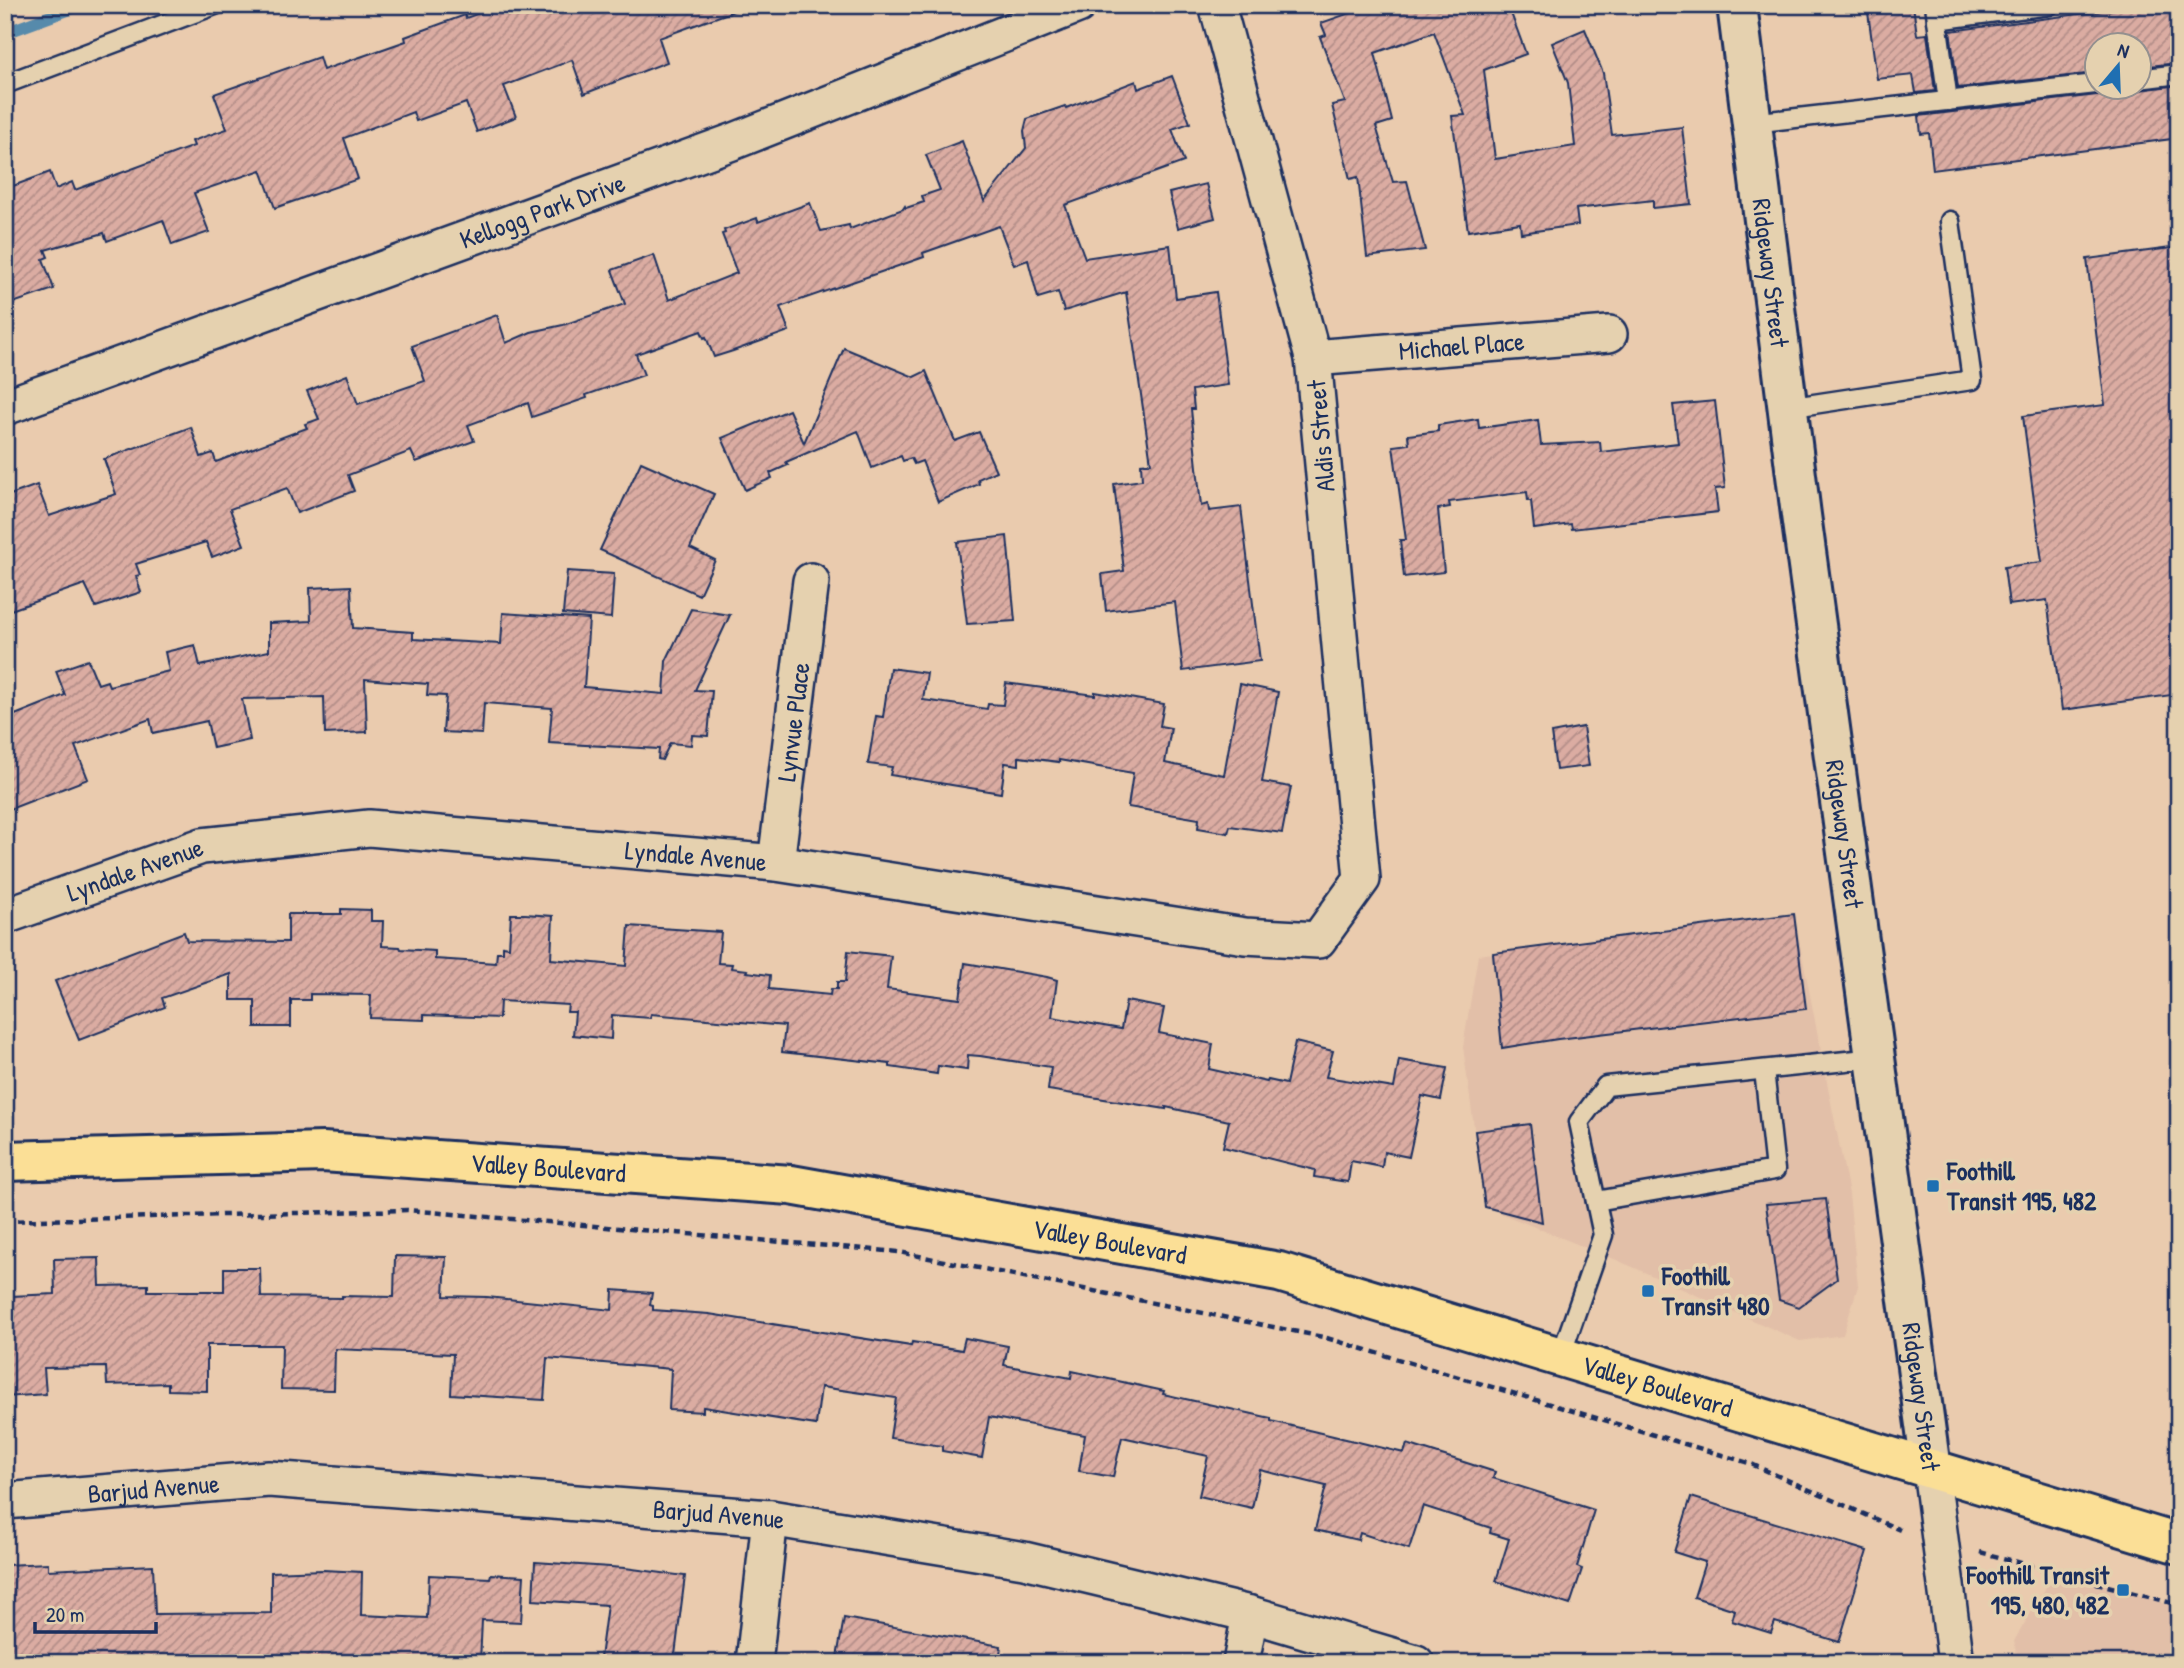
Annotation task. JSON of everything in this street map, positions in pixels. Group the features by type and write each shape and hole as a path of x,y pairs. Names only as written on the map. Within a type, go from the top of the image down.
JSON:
{"main road":[{"name":"Valley Boulevard","path":"5,1161 323,1152 792,1185 1279,1272 2179,1544"}],"street":[{"name":"Kellogg Park Drive","path":"5,407 732,142 1077,5"},
{"name":"Aldis Street","path":"1217,5 1313,358 1362,879"},
{"name":"Ridgeway Street","path":"1737,5 1787,408 1956,1663"},
{"name":"Michael Place","path":"1313,358 1609,334"},
{"name":"Lynvue Place","path":"776,863 811,581"},
{"name":"Lyndale Avenue","path":"5,916 202,846 369,828 776,863 1245,936 1318,940 1362,879"},
{"name":"Barjud Avenue","path":"5,1501 269,1479 770,1517 1024,1560 1250,1614 1416,1663"},
{"path":"754,1663 770,1517"},
{"path":"1241,1663 1250,1614"}],"lane":[{"path":"5,84 215,5"},
{"path":"1948,101 1936,13 2049,5"},
{"path":"2152,77 2179,74"},
{"path":"1752,123 2082,86"},
{"path":"1787,408 1972,380 1950,221"},
{"path":"1560,1358 1603,1235 1579,1122 1605,1086 1875,1058"},
{"path":"1596,1201 1775,1170 1765,1070"}],"path":[{"path":"5,1221 407,1210 899,1252 1323,1336 1749,1463"}],"shaded area":[{"path":"1794,914 1849,1194 1858,1286 1843,1335 1800,1341 1619,1261 1485,1207 1463,1047 1478,955"},
{"path":"2057,1569 2179,1608 2179,1663 2019,1663 2014,1641"}],"building":[{"path":"501,5 738,5 739,9 659,38 667,62 584,94 572,60 504,86 516,117 477,132 466,103 416,121 413,112 344,138 358,179 275,208 261,170 194,193 209,232 172,245 163,220 107,241 104,233 45,250 48,257 43,259 54,289 13,303 5,282 5,189 50,172 56,189 72,182 75,190 194,146 192,141 227,129 214,94 319,57 323,70 406,41 405,37 465,15 466,18"},
{"path":"1350,5 1508,5 1526,54 1484,70 1495,159 1575,146 1568,83 1552,43 1585,29 1603,73 1612,135 1682,127 1691,204 1653,208 1653,200 1576,209 1578,225 1521,233 1520,223 1468,231 1452,116 1465,115 1434,32 1375,53 1392,121 1376,126 1393,182 1407,181 1425,250 1367,257 1358,177 1350,179 1332,105 1345,102 1320,37 1326,35 1321,23 1353,12"},
{"path":"1867,5 1913,5 1917,35 1927,34 1935,91 1916,93 1913,75 1877,79"},
{"path":"2148,5 2179,5 2179,63 2152,66 2152,32 2082,32 2082,75 1958,88 1950,31"},
{"path":"1172,76 1190,123 1172,129 1184,162 1065,205 1085,258 1170,245 1176,298 1216,292 1228,385 1192,390 1194,409 1191,409 1201,506 1208,504 1209,511 1241,507 1260,661 1183,671 1175,602 1106,611 1102,574 1124,571 1114,484 1142,480 1141,464 1151,463 1126,292 1064,311 1058,292 1038,298 1028,260 1014,265 999,226 923,253 924,257 780,307 789,331 733,351 714,357 701,331 636,354 644,375 532,417 528,403 468,425 474,441 416,462 411,451 348,475 354,491 297,513 287,488 230,509 244,545 212,557 206,542 136,564 140,575 136,576 141,592 96,607 85,584 5,612 5,497 37,485 49,516 116,494 104,459 191,427 201,457 213,453 216,462 307,428 305,424 319,419 307,391 347,375 358,404 425,381 412,346 497,315 506,343 531,332 563,325 625,304 612,270 654,255 669,300 737,273 722,234 725,233 724,230 757,218 758,222 810,203 821,231 849,225 850,229 905,206 906,208 924,202 922,196 940,190 926,155 962,141 984,201 1026,148 1024,131 1027,119 1065,106 1066,108 1136,81 1138,89"},
{"path":"2179,85 2179,138 1933,170 1929,133 1921,134 1919,116 2082,97 2082,102 2152,102 2152,88"},
{"path":"1206,184 1215,218 1178,228 1169,193"},
{"path":"2179,247 2179,694 2062,710 2047,600 2009,605 2004,567 2042,562 2023,416 2105,405 2087,259"},
{"path":"844,348 914,377 926,371 955,441 979,432 996,471 978,479 979,484 938,502 922,461 914,464 911,458 903,461 901,456 872,468 858,431 786,462 788,465 770,473 772,478 745,490 722,438 789,410 804,443"},
{"path":"1715,401 1725,488 1715,489 1718,512 1572,529 1571,524 1534,529 1531,501 1528,501 1527,492 1449,502 1450,507 1438,509 1444,572 1404,577 1400,540 1406,540 1393,446 1409,444 1408,435 1438,431 1438,425 1478,419 1479,428 1538,420 1541,445 1600,442 1601,452 1678,443 1673,405"},
{"path":"641,462 714,494 690,548 715,560 699,595 600,550"},
{"path":"1007,536 1015,621 967,624 957,542"},
{"path":"567,571 614,574 611,618 563,614"},
{"path":"351,586 353,628 413,632 413,639 501,644 503,613 589,619 584,687 664,694 666,661 691,609 730,615 695,690 712,691 708,736 692,735 691,745 670,743 662,760 658,759 659,749 549,743 552,708 484,703 482,734 443,732 446,696 427,695 428,684 365,679 367,732 325,734 324,697 242,699 250,740 213,748 207,721 153,733 150,719 75,746 88,779 5,811 5,719 65,695 56,671 88,660 98,684 107,681 109,686 169,671 165,652 195,645 200,666 269,651 269,623 311,621 310,588"},
{"path":"890,668 927,673 923,700 987,709 988,704 1003,705 1006,683 1095,695 1095,692 1164,704 1160,726 1171,728 1165,763 1224,775 1240,684 1278,692 1262,782 1291,787 1282,833 1230,826 1228,833 1198,828 1199,819 1128,807 1133,773 1059,760 1019,757 1019,765 1005,763 1001,793 890,775 892,767 868,764 876,716 883,717"},
{"path":"1583,727 1589,766 1556,770 1551,733"},
{"path":"341,909 371,910 371,921 383,921 382,946 435,951 435,959 496,963 497,952 503,952 503,946 509,947 511,914 525,914 553,916 551,959 626,966 629,926 721,932 718,963 732,964 731,968 748,970 747,972 770,975 769,989 830,995 831,989 837,989 837,982 845,982 848,951 891,956 887,989 960,999 965,963 1047,977 1057,980 1052,1017 1121,1029 1126,1001 1164,1008 1159,1033 1213,1044 1209,1069 1267,1082 1286,1084 1295,1042 1333,1051 1326,1077 1394,1088 1399,1060 1447,1068 1441,1100 1422,1096 1409,1157 1384,1152 1382,1167 1351,1161 1348,1182 1314,1177 1315,1170 1223,1147 1229,1121 1166,1107 1048,1090 1051,1067 968,1055 967,1070 938,1066 937,1074 890,1067 890,1064 782,1052 785,1026 651,1014 650,1018 612,1015 611,1039 573,1035 575,1012 567,1012 568,1005 500,1001 499,1018 424,1015 424,1020 370,1018 371,995 310,994 310,1000 291,1000 291,1027 255,1027 255,1000 231,1000 231,974 162,998 165,1007 79,1040 55,981 184,932 187,941 288,942 288,914 341,914"},
{"path":"1794,914 1806,1009 1502,1048 1493,953"},
{"path":"1530,1124 1542,1222 1485,1207 1475,1131"},
{"path":"1826,1199 1837,1279 1799,1307 1779,1300 1766,1204"},
{"path":"395,1256 446,1257 444,1296 487,1297 612,1310 613,1290 652,1293 650,1305 653,1310 709,1314 911,1346 912,1342 962,1350 965,1338 1008,1346 1004,1365 1071,1378 1072,1371 1164,1391 1163,1394 1271,1418 1271,1421 1404,1453 1407,1444 1495,1472 1493,1478 1594,1510 1577,1567 1582,1569 1570,1605 1496,1581 1509,1539 1490,1533 1491,1528 1423,1506 1409,1549 1360,1533 1358,1540 1315,1530 1326,1486 1260,1470 1252,1508 1199,1496 1208,1456 1122,1437 1113,1477 1079,1471 1085,1435 989,1417 982,1458 942,1451 942,1446 890,1438 896,1398 821,1387 816,1425 703,1407 703,1412 669,1410 671,1369 547,1358 544,1400 451,1394 453,1354 335,1349 334,1390 281,1389 282,1345 207,1345 207,1391 168,1390 168,1383 107,1385 106,1367 44,1368 46,1394 5,1397 5,1300 12,1300 11,1296 55,1294 54,1259 99,1258 100,1286 148,1285 148,1291 224,1291 224,1268 260,1268 261,1297 342,1298 394,1297"},
{"path":"1691,1497 1867,1551 1839,1642 1775,1622 1771,1633 1732,1621 1735,1610 1694,1597 1705,1562 1674,1552"},
{"path":"535,1562 625,1568 685,1576 674,1663 637,1663 600,1658 607,1605 533,1600"},
{"path":"48,1563 48,1570 153,1565 155,1614 271,1613 271,1572 323,1570 362,1572 361,1615 427,1618 429,1575 490,1578 491,1574 524,1576 521,1622 482,1620 480,1663 211,1663 211,1657 5,1663 5,1565"},
{"path":"844,1618 1001,1646 999,1663 836,1663"}],"waterway":[{"path":"5,33 81,5"}],"place":[{"name":"Foothill Transit 195, 482","path":"1933,1186"},
{"name":"Foothill Transit 480","path":"1648,1291"},
{"name":"Foothill Transit 195, 480, 482","path":"2123,1590"}]}
